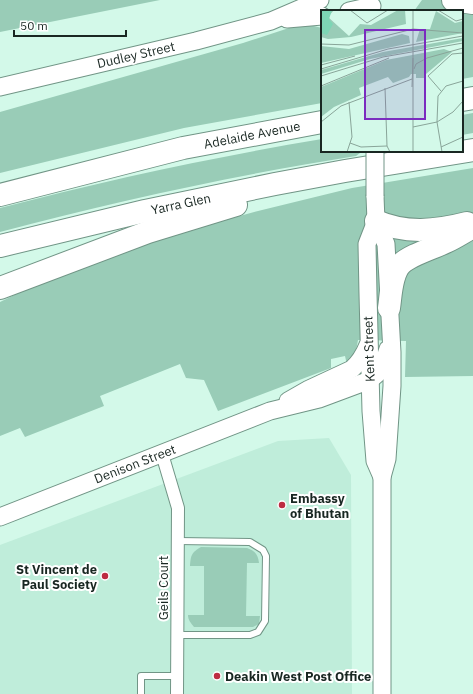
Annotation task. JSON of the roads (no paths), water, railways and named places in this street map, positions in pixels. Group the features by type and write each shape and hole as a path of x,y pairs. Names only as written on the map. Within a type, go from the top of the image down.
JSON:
{"highway":[{"path":"453,0 473,3"},
{"path":"463,100 473,98"},
{"name":"Adelaide Avenue","path":"183,148 321,122"},
{"path":"0,179 99,156 183,148"},
{"path":"0,195 183,148"},
{"path":"463,151 473,150"},
{"path":"0,288 148,232 369,160 452,152"},
{"name":"Yarra Glen","path":"0,246 145,211 275,184 369,160"},
{"path":"376,221 387,226 400,229 430,230 473,222"},
{"path":"390,308 395,274 401,264 447,242 473,227"}],"main road":[{"name":"Dudley Street","path":"0,87 196,41 271,21 320,0"},
{"path":"352,10 372,4"},
{"name":"Dudley Street","path":"271,21 321,16"},
{"name":"Kent Street","path":"369,160 375,196 376,221 386,244 391,335 392,386 387,459 382,477 382,694"},
{"name":"Kent Street","path":"376,221 367,244 369,342 375,461 382,477"},
{"name":"Denison Street","path":"270,411 319,399 370,380 378,374 382,367 391,335"},
{"name":"Denison Street","path":"0,517 270,411 309,389 352,369 358,364 369,342"}],"street":[{"name":"Geils Court","path":"162,454 178,508 177,694"}],"lane":[{"name":"Geils Court","path":"177,635 250,635 258,632 266,621 266,556 263,550 250,542 178,541"},
{"path":"141,694 141,676 177,676"}],"place":[{"name":"Embassy of Bhutan","path":"282,505"},
{"name":"St Vincent de Paul Society","path":"105,576"},
{"name":"Deakin West Post Office","path":"217,676"}]}
